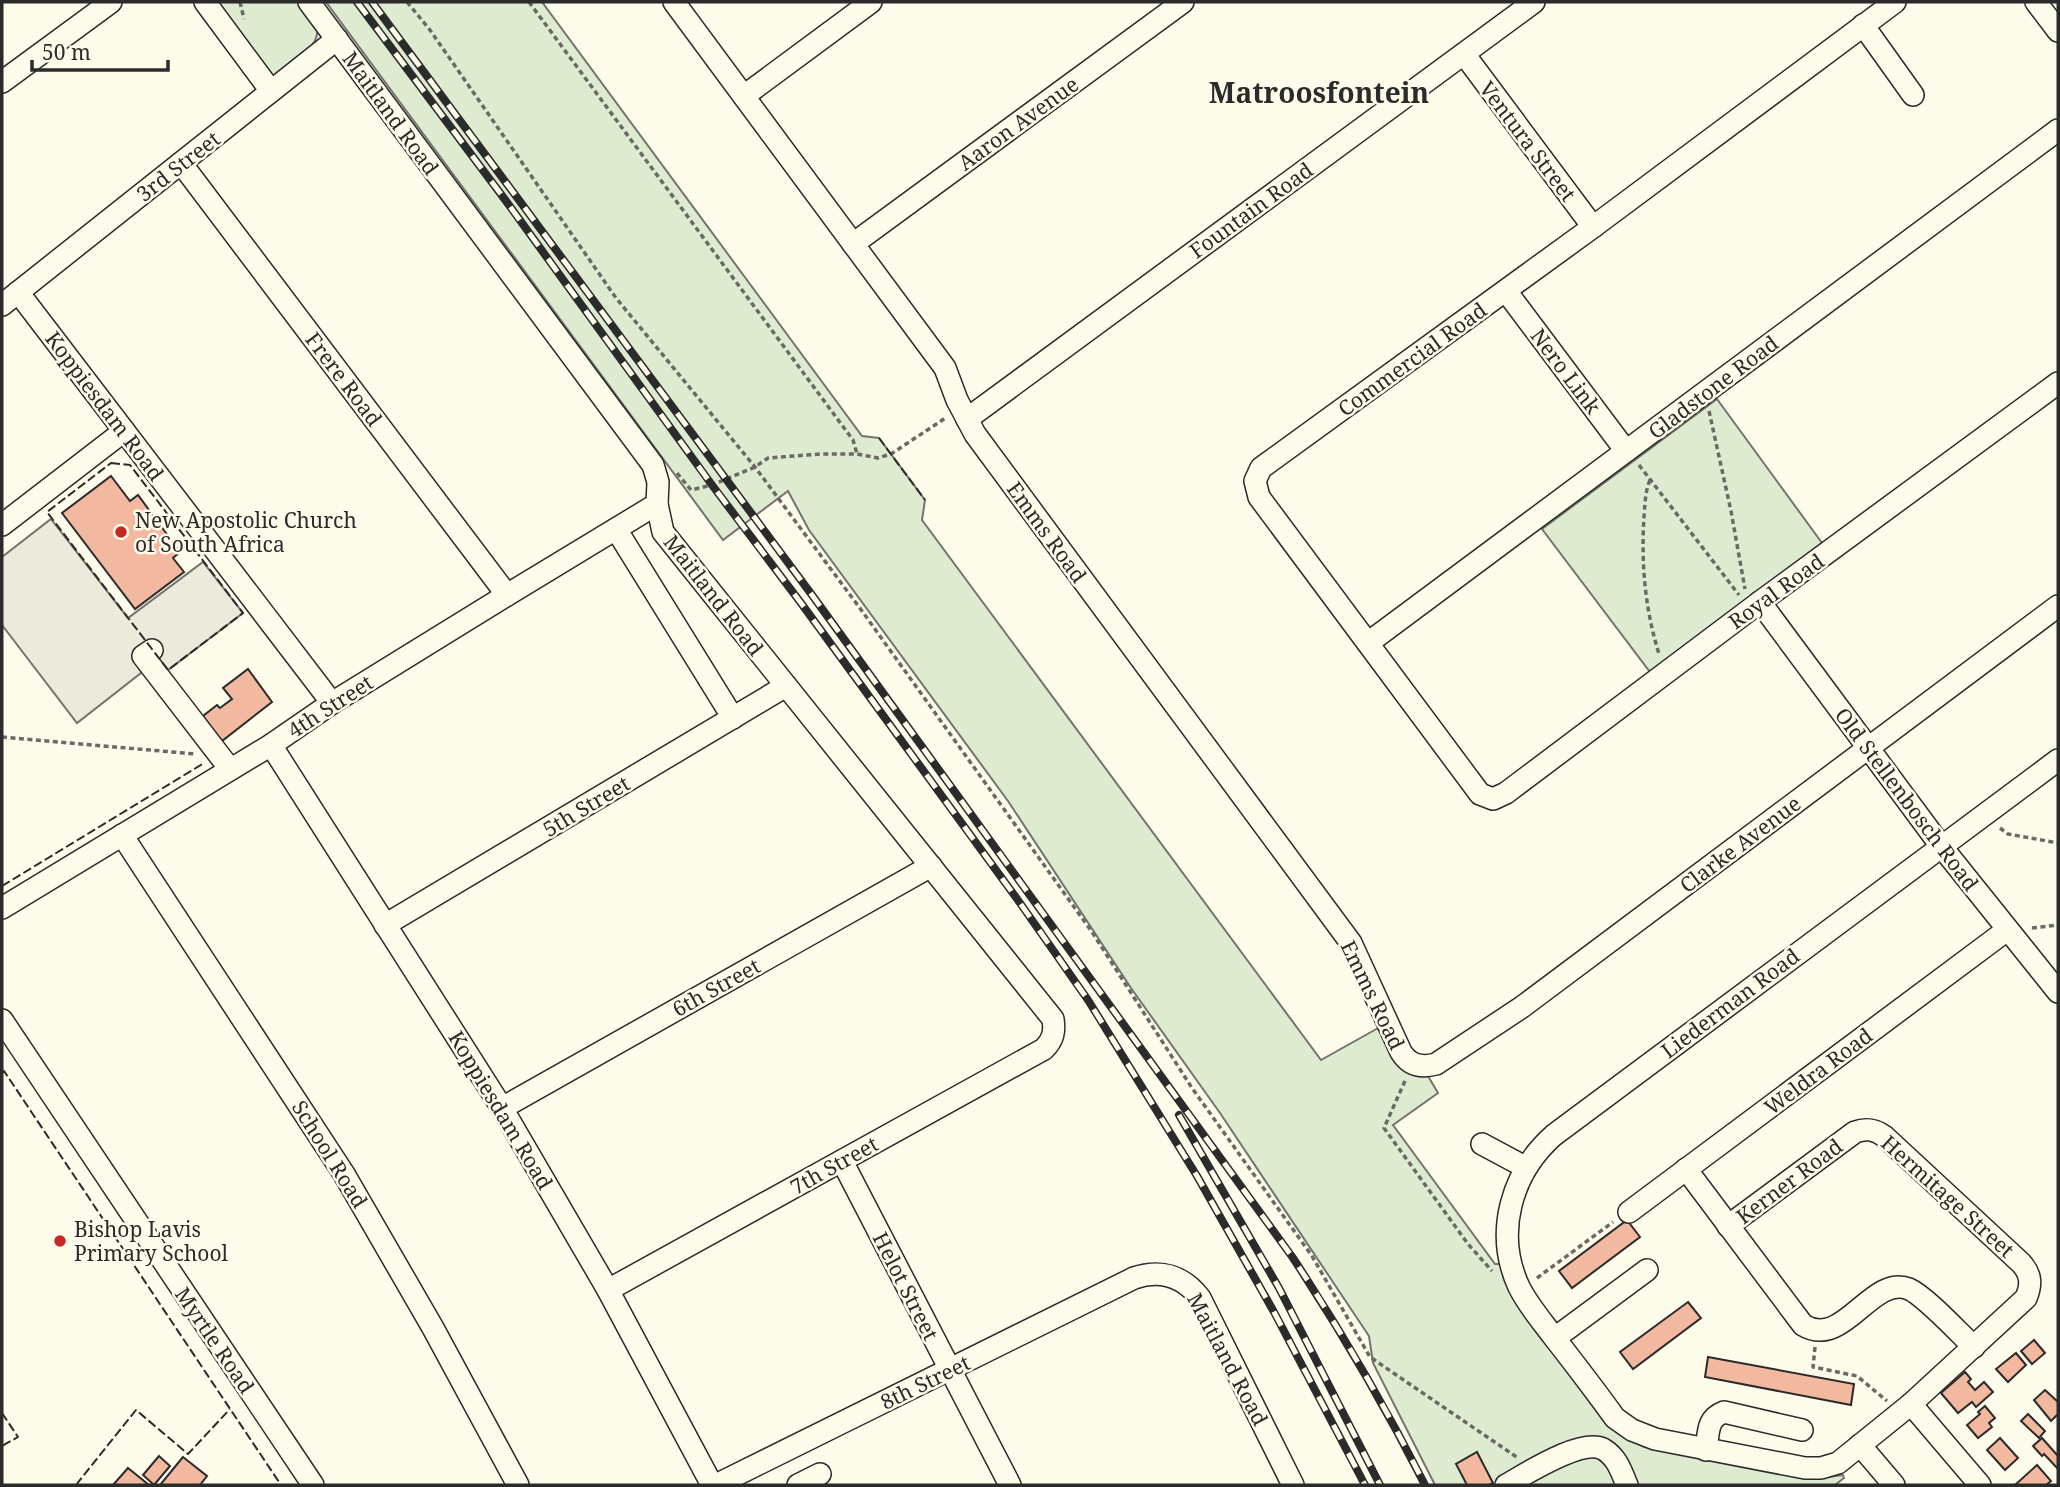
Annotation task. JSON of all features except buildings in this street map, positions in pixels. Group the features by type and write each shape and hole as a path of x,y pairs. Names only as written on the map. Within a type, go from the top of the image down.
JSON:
{"street":[{"path":"2,82 111,2"},
{"path":"205,2 271,92"},
{"name":"Maitland Road","path":"309,2 653,465 663,532 1049,1013 1053,1019 1054,1034"},
{"name":"Emms Road","path":"674,2 945,368 975,434 1351,943 1401,1052 1415,1065"},
{"path":"744,96 871,2"},
{"name":"Aaron Avenue","path":"853,244 1183,2"},
{"name":"Fountain Road","path":"964,413 1464,54 1508,9 1534,2"},
{"name":"Commercial Road","path":"1493,799 1480,794 1259,496 1255,481 1261,468 1593,228 1895,2"},
{"path":"2036,2 2058,31"},
{"path":"1863,26 1913,95"},
{"name":"3rd Street","path":"10,298 337,40"},
{"name":"Ventura Street","path":"1464,54 1593,228"},
{"name":"Gladstone Road","path":"1367,643 2058,130"},
{"name":"Frere Road","path":"181,163 507,594"},
{"name":"Nero Link","path":"1506,291 1626,451"},
{"name":"Koppiesdam Road","path":"10,298 124,430 234,588 332,703"},
{"name":"Royal Road","path":"1493,799 1506,793 1751,604 2058,383"},
{"path":"2,525 124,430"},
{"name":"4th Street","path":"2,908 271,745 332,703 657,504"},
{"path":"616,529 733,718"},
{"name":"Old Stellenbosch Road","path":"1751,604 1868,748 1941,846 2058,992"},
{"name":"Clarke Avenue","path":"1415,1065 1436,1064 1522,1007 2058,606"},
{"path":"152,650 143,656 230,769"},
{"name":"5th Street","path":"385,925 786,686"},
{"name":"Koppiesdam Road","path":"271,745 502,1108 608,1290 714,1485"},
{"name":"Liederman Road","path":"1905,1409 1838,1463 1821,1468 1805,1468 1706,1450 1655,1439 1632,1430 1615,1418 1528,1303 1519,1286 1509,1256 1508,1223 1513,1194 1525,1167 1554,1135 2058,760"},
{"name":"School Road","path":"122,835 344,1174 433,1328 518,1485"},
{"name":"6th Street","path":"502,1108 931,866"},
{"name":"Weldra Road","path":"1629,1212 2007,930"},
{"name":"Myrtle Road","path":"2,1020 313,1485"},
{"name":"7th Street","path":"608,1290 1044,1049 1054,1034"},
{"name":"Hermitage Street","path":"1850,1136 1860,1130 1879,1132 2026,1269 2030,1283 2026,1298 1905,1409"},
{"name":"Kerner Road","path":"1728,1226 1850,1136"},
{"path":"1482,1144 1525,1167"},
{"name":"Helot Street","path":"842,1161 1010,1485"},
{"name":"Kerner Road","path":"1686,1169 1798,1319 1810,1329 1818,1331"},
{"path":"1555,1338 1647,1270"},
{"name":"Maitland Road","path":"1134,1278 1153,1273 1163,1274 1184,1282 1200,1298 1293,1485"},
{"name":"8th Street","path":"714,1485 1134,1278"},
{"path":"1818,1331 1835,1326 1885,1291 1902,1287 1918,1295 1974,1347"},
{"path":"1905,1409 1969,1482"},
{"path":"1706,1450 1711,1419 1724,1412 1802,1430"},
{"path":"1860,1445 1894,1485"},
{"path":"1506,1485 1533,1469 1584,1447 1601,1448 1617,1461 1627,1485"},
{"path":"798,1485 820,1474"}],"path":[{"path":"407,2 430,30 616,299 755,467 862,611 1092,932 1192,1088 1312,1256 1370,1357 1533,1469"},
{"path":"529,2 853,440 857,454"},
{"path":"1700,396 1709,409 1746,594 1751,604"},
{"path":"656,472 670,465 691,490 712,485 755,467 768,458 857,454 878,458 891,454 964,413"},
{"path":"1626,451 1751,604"},
{"path":"1650,480 1646,491 1643,534 1644,584 1651,627 1661,661 1667,671"},
{"path":"2,737 204,755"},
{"path":"1984,815 2008,834 2058,843"},
{"path":"1415,1065 1384,1128 1468,1244 1493,1271"},
{"path":"1519,1286 1535,1280 1629,1212"},
{"path":"1818,1331 1813,1367 1857,1376 1887,1400 1905,1409"}],"green space":[{"path":"212,2 299,2 310,15 317,30 317,37 308,50 275,79"},
{"path":"326,2 542,2 862,436 879,438 925,500 922,520 1321,1060 1380,1027 1392,1053 1403,1068 1418,1076 1428,1076 1438,1093 1393,1125 1495,1264 1501,1264 1520,1308 1603,1420 1621,1435 1645,1447 1813,1479 1843,1475 1844,1478 1835,1485 1435,1485 1373,1363 1369,1336 1220,1113 1131,988 1008,801 809,530 788,491 723,540"},
{"path":"1717,399 1822,543 1650,672 1542,529"}],"shaded area":[{"path":"51,519 128,618 203,562 243,613 168,670 159,659 77,723 2,625 2,557"}],"railway":[{"path":"357,2 801,603 1088,1000 1197,1176 1274,1312 1365,1485"},
{"path":"372,2 812,595 1293,1258 1362,1369 1425,1485"},
{"path":"1179,1115 1279,1288 1380,1485"}],"fence":[{"path":"879,438 925,500"},
{"path":"111,463 130,465 243,613 168,670 47,512 111,463"},
{"path":"2,886 204,763"},
{"path":"2,1073 4,1071 281,1485"},
{"path":"76,1485 136,1410 188,1454 230,1409"},
{"path":"2,1413 18,1437 2,1446"}],"place":[{"name":"New Apostolic Church of South Africa","path":"121,532"},
{"name":"Bishop Lavis Primary School","path":"60,1241"}],"district":[{"name":"Matroosfontein","path":"1319,92"}]}
